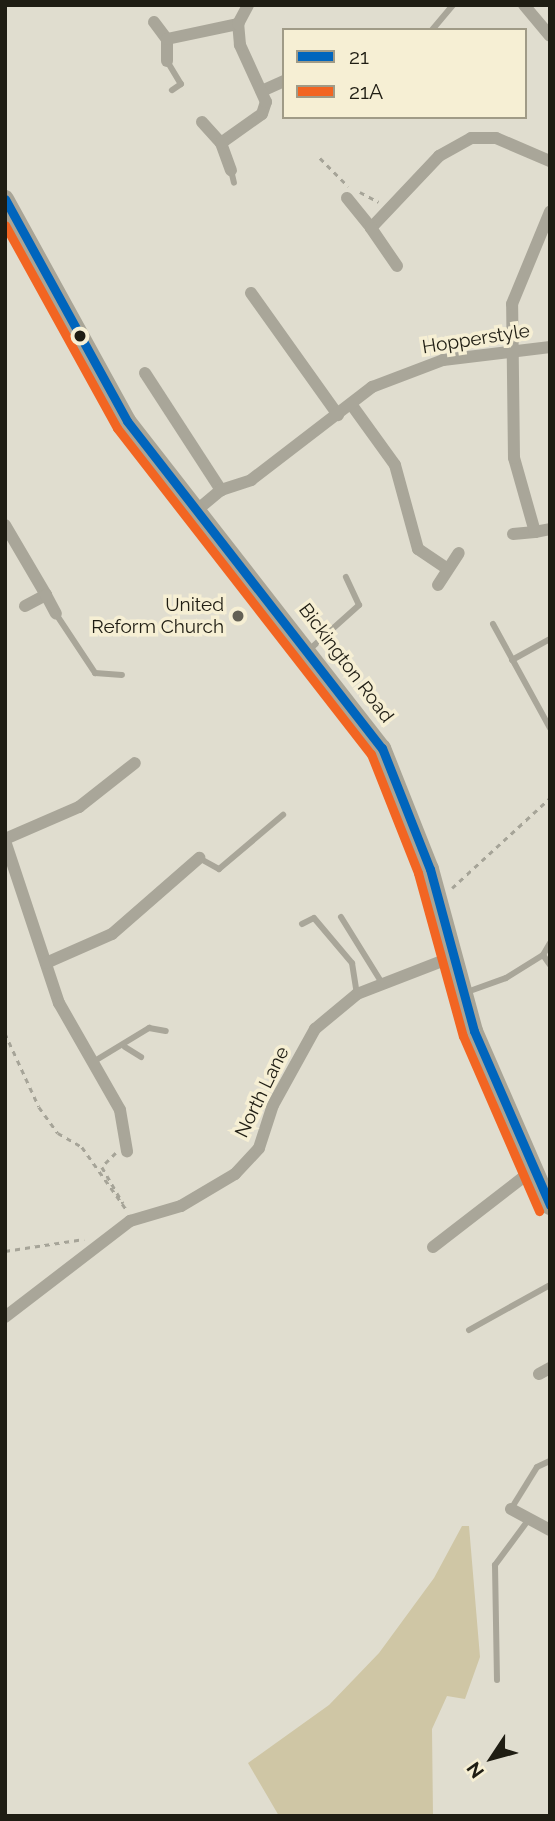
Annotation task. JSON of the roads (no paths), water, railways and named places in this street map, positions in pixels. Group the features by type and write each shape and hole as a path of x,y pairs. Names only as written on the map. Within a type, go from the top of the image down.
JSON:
{"main road":[{"name":"Bickington Road","path":"5,199 127,421 310,649 382,748 408,802 462,994 541,1178 550,1206"}],"street":[{"path":"221,143 262,114 264,90 240,45 238,24 248,5"},
{"path":"524,5 550,36"},
{"path":"154,22 167,38 167,61"},
{"path":"167,38 238,24"},
{"path":"264,90 282,82"},
{"path":"202,122 221,143 232,177"},
{"path":"371,228 439,156 471,138 496,138 550,161"},
{"path":"347,198 397,266"},
{"path":"535,532 514,458 517,351 513,304 550,212"},
{"path":"251,293 338,415"},
{"name":"Hopperstyle","path":"197,510 221,490 251,480 351,404 407,372 550,347"},
{"path":"145,373 221,490"},
{"path":"351,404 395,465 418,549 446,568"},
{"path":"5,525 56,614"},
{"path":"513,534 550,529"},
{"path":"438,585 446,568 459,553"},
{"path":"25,606 46,595"},
{"path":"128,1146 120,1110 59,1003 5,840 79,807 135,763"},
{"path":"46,963 112,934 200,858"},
{"name":"North Lane","path":"5,1317 132,1220 181,1206 235,1174 259,1147 273,1105 315,1029 358,994 450,958"},
{"path":"433,1247 541,1178"},
{"path":"511,1509 550,1530"}],"lane":[{"path":"434,28 453,5"},
{"path":"167,61 181,84 172,90"},
{"path":"310,649 359,606 346,577"},
{"path":"56,614 95,673 122,675"},
{"path":"493,624 550,728"},
{"path":"512,660 550,639"},
{"path":"200,858 214,872 283,815"},
{"path":"341,917 382,983"},
{"path":"302,924 314,918 352,963 358,994"},
{"path":"462,994 506,978 543,955 550,943"},
{"path":"543,955 550,965"},
{"path":"93,1062 124,1047 149,1028 166,1031"},
{"path":"124,1047 141,1057"},
{"path":"469,1330 550,1285"},
{"path":"511,1509 537,1467 550,1461"},
{"path":"497,1680 495,1565 529,1519"}],"place":[{"name":"United Reform Church","path":"238,616"}]}
